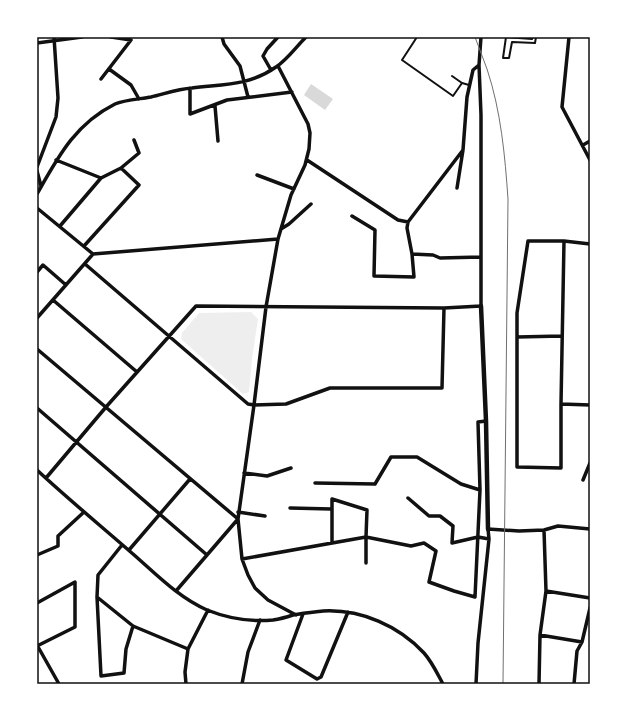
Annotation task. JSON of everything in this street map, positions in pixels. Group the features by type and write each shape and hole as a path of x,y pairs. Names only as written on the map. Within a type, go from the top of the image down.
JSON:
{"street":[{"path":"37,43 54,39 82,37"},
{"path":"101,79 131,40 111,37"},
{"path":"222,37 224,44 240,66 248,97"},
{"path":"272,70 263,56 278,37"},
{"path":"37,194 56,160 71,138 94,117 116,104 190,88 231,85 245,82 259,77 278,66 306,37"},
{"path":"476,684 478,643 489,539 481,306 481,115 479,65 481,37"},
{"path":"569,37 562,107 590,160"},
{"path":"37,167 56,117 58,98 54,39"},
{"path":"457,188 463,150 467,97 473,70 479,65"},
{"path":"278,66 308,124 310,133 307,160 294,189 278,238 266,307 238,519 242,559 255,588 268,600 296,614"},
{"path":"110,69 131,85 139,99"},
{"path":"190,88 190,114 227,100 292,92"},
{"path":"214,106 218,141"},
{"path":"60,226 101,178 121,168 139,153 134,140"},
{"path":"582,145 590,141"},
{"path":"352,216 375,230 374,276 414,277 412,254 407,228 408,222 463,150"},
{"path":"56,160 101,178"},
{"path":"307,160 398,220 408,222"},
{"path":"84,246 139,185 121,168"},
{"path":"37,171 41,186"},
{"path":"257,175 294,189"},
{"path":"37,184 41,186"},
{"path":"280,229 289,224 310,204"},
{"path":"37,208 93,254"},
{"path":"37,318 93,254 278,238"},
{"path":"564,241 561,468 517,467 517,313 528,240 564,241 590,244"},
{"path":"412,254 433,255 440,258 481,258"},
{"path":"85,264 248,404 254,405 286,404 330,388 442,388 444,308"},
{"path":"37,272 43,265 66,285"},
{"path":"52,300 137,372"},
{"path":"46,478 106,407 170,337 196,306 444,308 481,306"},
{"path":"518,337 562,336"},
{"path":"37,349 238,519"},
{"path":"561,404 590,405"},
{"path":"37,408 207,555"},
{"path":"242,559 366,537 411,546 424,543 436,551 429,582 475,597 480,490 478,422 486,421"},
{"path":"315,483 376,484 391,457 417,457 460,484 480,490"},
{"path":"583,480 590,463"},
{"path":"244,473 266,476 291,468"},
{"path":"37,470 122,545 190,602 208,610 240,619 274,620 296,614 324,611 348,612 362,615 383,623 407,638 432,664 443,684"},
{"path":"129,550 190,479"},
{"path":"408,498 429,516 440,516 452,526 452,543 478,537 489,539"},
{"path":"332,543 332,499 367,510 366,564"},
{"path":"290,508 331,509"},
{"path":"37,555 58,546 58,536 84,512"},
{"path":"238,512 265,516"},
{"path":"176,591 238,519"},
{"path":"488,530 544,530 558,526 590,529"},
{"path":"539,684 540,636 546,591 544,530"},
{"path":"122,545 98,575 97,597 102,676 124,674 126,649 133,626"},
{"path":"37,603 75,582 74,627 37,646 59,684"},
{"path":"546,591 590,598"},
{"path":"97,597 133,626 188,649"},
{"path":"574,684 577,651 582,642 590,608"},
{"path":"186,684 185,672 188,649 208,610"},
{"path":"303,614 286,660 316,679 321,677 348,612"},
{"path":"242,684 248,652 260,620"},
{"path":"540,636 582,642"}],"lane":[{"path":"417,37 402,60 453,96 462,83"},
{"path":"532,37 532,39 506,37 503,58 509,58 512,42 535,43 536,37"},
{"path":"452,76 462,83 470,85"}],"shaded area":[{"path":"311,84 333,99 325,110 304,95"},
{"path":"251,312 258,319 249,392 243,394 181,339 182,333 199,313"}],"tram line":[{"path":"475,37 487,69 496,101 504,150 508,199 503,684"}]}
